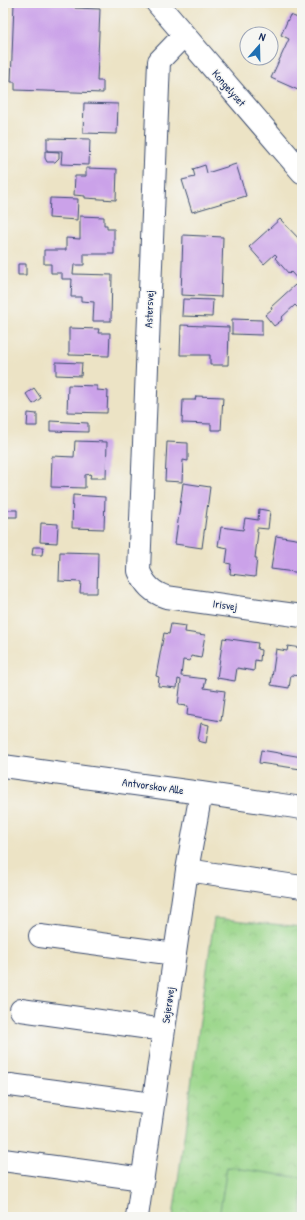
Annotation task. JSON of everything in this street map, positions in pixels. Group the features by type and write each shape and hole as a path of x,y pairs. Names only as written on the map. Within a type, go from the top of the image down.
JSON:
{"street":[{"name":"Kongelyset","path":"168,7 184,35 302,172"},
{"name":"Astersvej","path":"150,590 139,571 159,62 184,35"},
{"name":"Irisvej","path":"150,590 166,597 302,616"},
{"name":"Antvorskov Alle","path":"3,766 302,808"},
{"name":"Sejerøvej","path":"137,1217 187,870 201,793"},
{"path":"187,870 302,887"},
{"path":"40,936 175,954"},
{"path":"21,1010 164,1030"},
{"path":"10,1085 154,1104"},
{"path":"3,1160 143,1179"}],"green space":[{"path":"3,3 8,3 3,123"},
{"path":"214,918 302,927 302,1217 173,1217"},
{"path":"227,1167 302,1178 302,1217 219,1217"}],"building":[{"path":"14,3 75,3 75,8 100,9 97,81 103,81 103,93 15,90 15,82 11,82"},
{"path":"302,9 302,81 298,90 271,78 277,66 279,66 279,61 289,39 281,35 290,15 298,18"},
{"path":"84,103 118,104 117,134 83,133"},
{"path":"47,138 90,139 89,165 61,164 62,151 47,151"},
{"path":"45,151 59,152 59,158 55,162 47,162 45,158"},
{"path":"236,164 246,196 192,212 182,180 195,177 193,169 205,165 207,173"},
{"path":"86,168 117,169 116,200 85,198 85,196 74,195 75,176 86,176"},
{"path":"50,198 78,199 77,220 49,218"},
{"path":"80,216 104,217 104,225 107,225 107,229 114,229 114,254 84,254 84,265 74,265 73,274 112,275 111,321 93,321 94,302 81,301 81,297 71,297 72,279 62,279 62,273 51,273 51,264 44,264 44,250 66,250 66,238 80,239"},
{"path":"280,219 302,242 302,278 299,281 291,272 289,274 275,258 277,256 275,254 264,264 249,247"},
{"path":"183,235 223,237 221,297 181,295"},
{"path":"18,264 26,264 26,275 18,275"},
{"path":"295,285 302,292 302,312 295,305 281,318 282,320 274,326 265,315 272,309 271,307"},
{"path":"183,299 213,300 212,317 182,316"},
{"path":"232,319 262,320 262,335 232,334"},
{"path":"181,325 229,327 228,365 210,365 210,355 180,355"},
{"path":"69,328 99,329 98,333 110,333 109,356 69,355"},
{"path":"56,362 82,363 81,376 56,375"},
{"path":"68,385 97,386 97,390 108,391 107,413 67,412"},
{"path":"34,388 41,398 33,404 26,394"},
{"path":"196,396 223,397 221,430 211,430 211,424 182,423 183,400 195,400"},
{"path":"28,413 37,414 37,426 27,426"},
{"path":"50,421 88,423 88,432 50,431"},
{"path":"75,441 107,442 106,478 90,478 91,474 85,475 85,488 51,487 52,456 74,457"},
{"path":"167,442 188,443 188,461 183,460 182,482 165,481"},
{"path":"183,483 210,487 202,548 175,544"},
{"path":"73,495 105,497 104,529 72,528"},
{"path":"259,509 270,511 268,529 257,528 258,532 255,558 257,558 255,577 230,574 231,564 226,563 228,548 218,546 221,527 243,530 245,518 258,520"},
{"path":"7,510 17,510 17,517 7,517"},
{"path":"41,523 58,524 57,543 40,542"},
{"path":"276,536 302,540 302,573 271,569"},
{"path":"33,547 43,547 42,555 32,555"},
{"path":"60,552 98,553 97,593 80,593 81,582 59,581"},
{"path":"171,624 186,626 185,632 205,635 201,658 191,656 190,661 183,660 181,676 206,679 204,688 225,691 221,721 187,715 188,706 178,705 181,680 178,679 177,688 158,686 159,677 156,676 164,633 169,634"},
{"path":"223,638 258,643 257,649 261,650 260,661 255,660 254,671 237,668 235,681 217,678"},
{"path":"288,646 302,648 301,676 291,675 289,688 271,685 276,649 287,651"},
{"path":"201,723 209,725 206,743 198,741"},
{"path":"261,750 302,757 301,769 259,763"}]}
